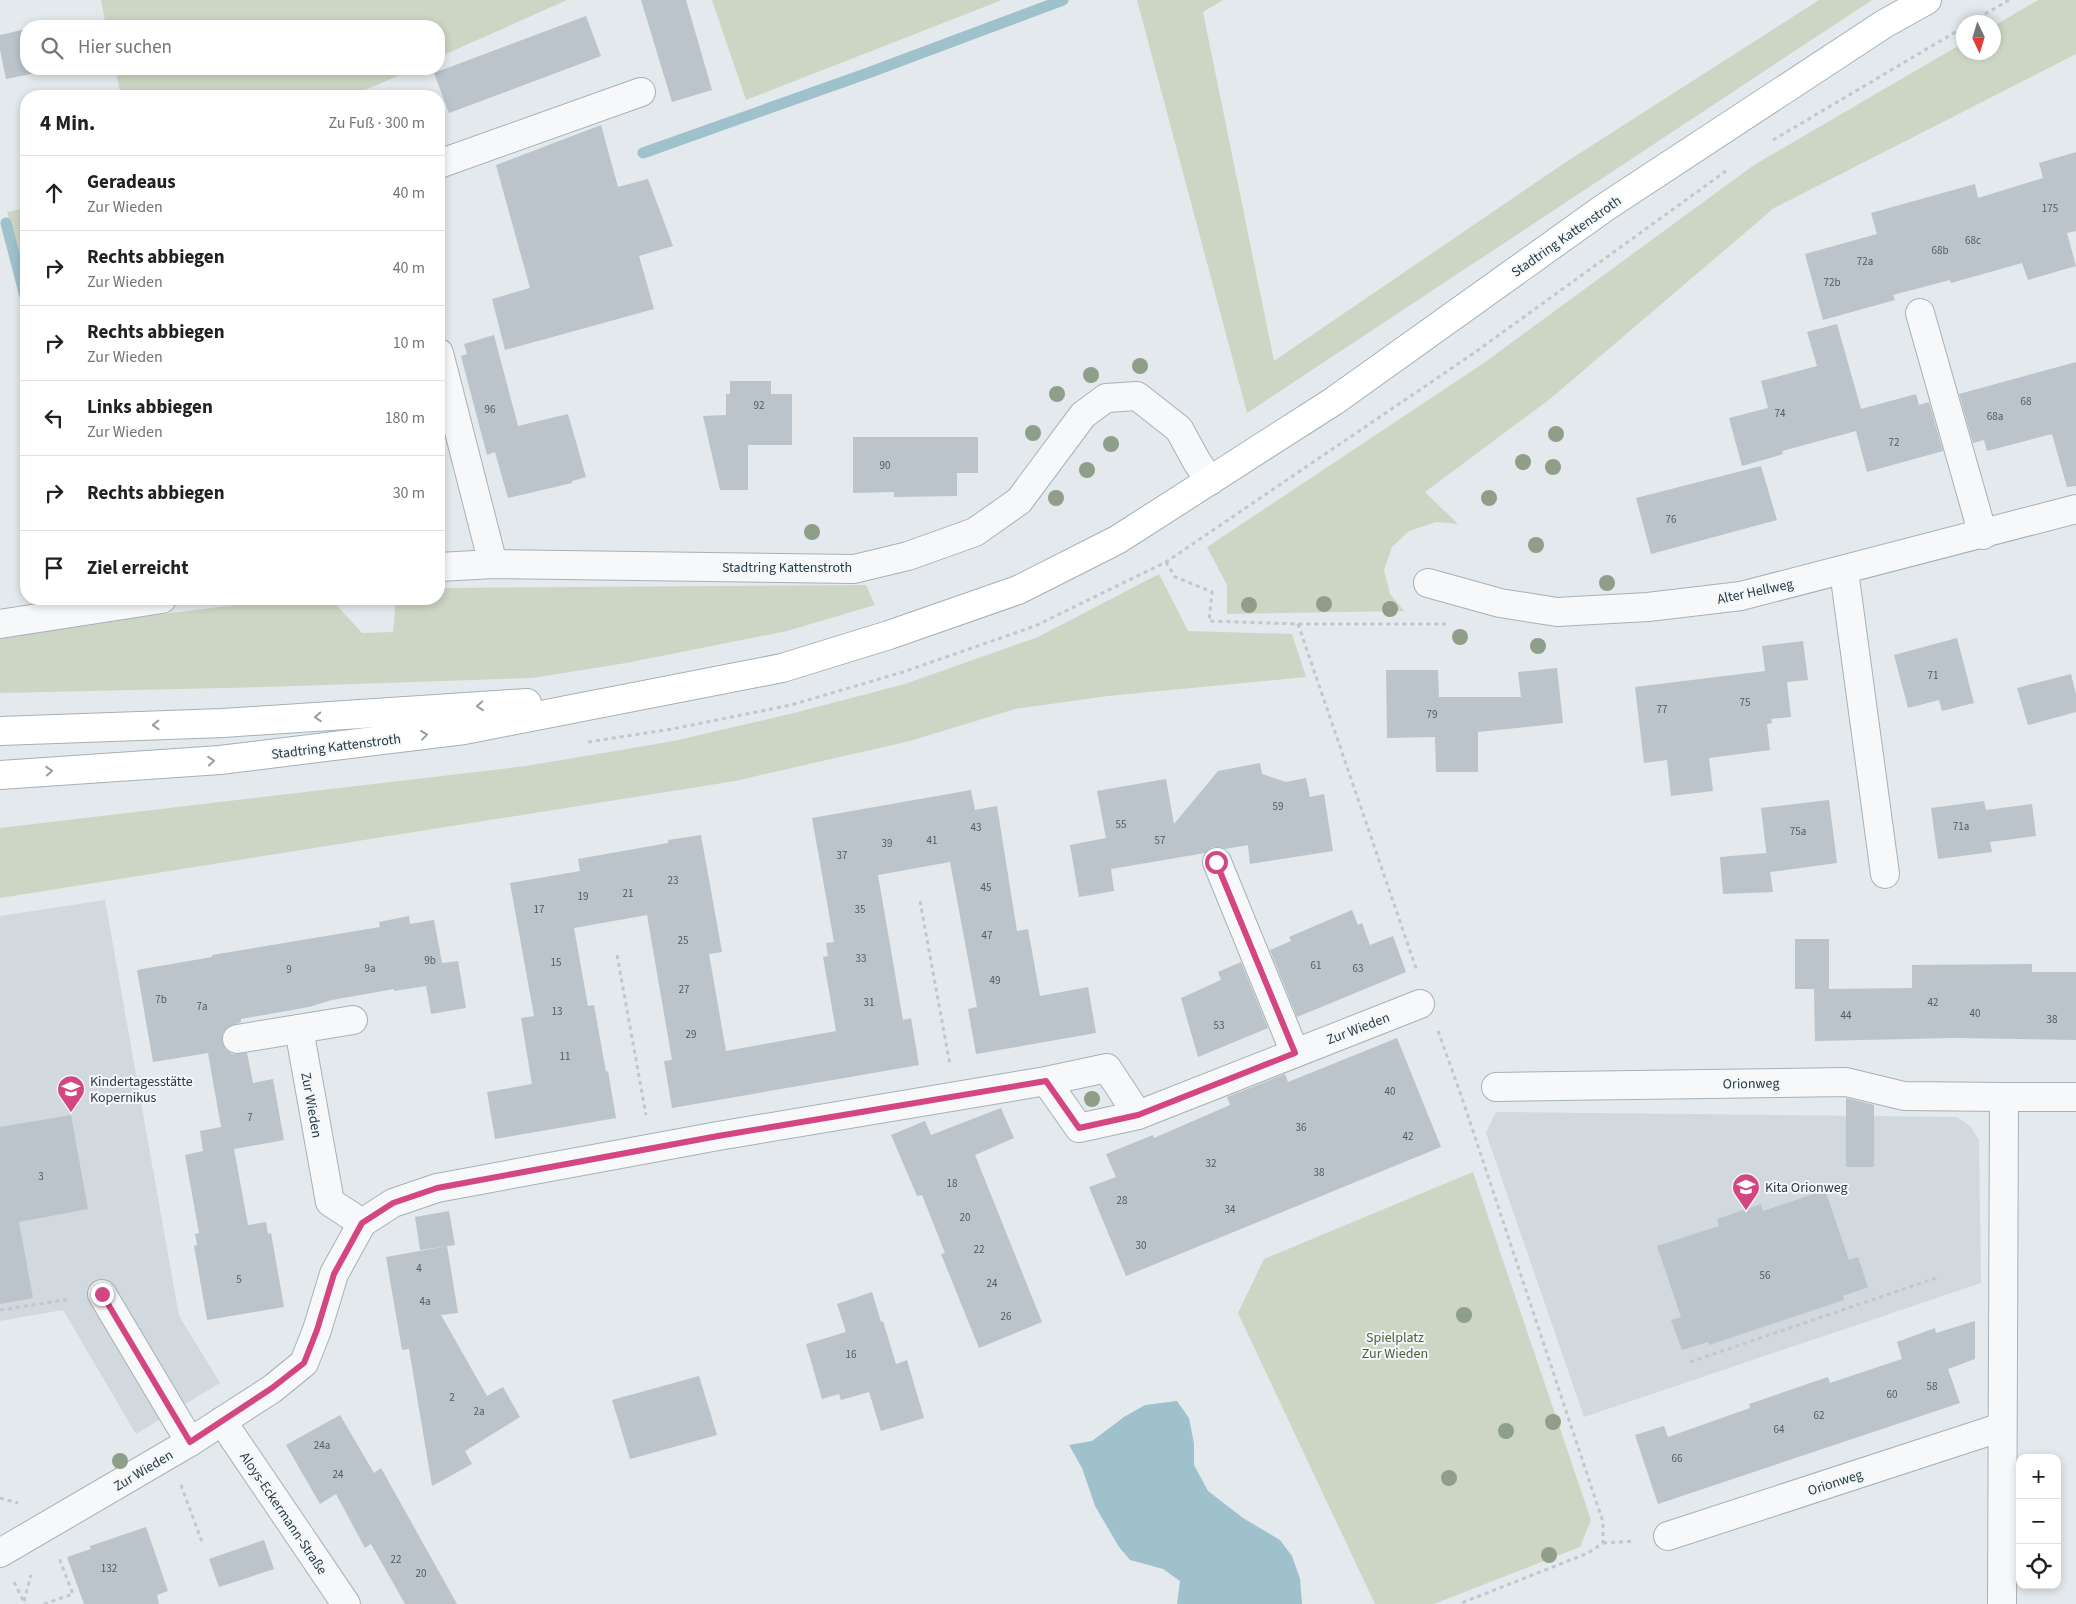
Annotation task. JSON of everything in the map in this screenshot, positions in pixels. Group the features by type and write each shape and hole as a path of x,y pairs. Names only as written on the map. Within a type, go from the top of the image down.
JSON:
{"main road":[{"name":"Stadtring Kattenstroth","path":"0,775 220,760 464,730 782,668 889,635 1018,590 1117,540 1210,482 1334,401 1604,208 1884,24 1926,0"},
{"name":"Stadtring Kattenstroth","path":"0,731 223,723 465,708 668,691"}],"street":[{"path":"445,162 641,92"},
{"path":"1920,313 1983,535"},
{"path":"445,376 493,564"},
{"name":"Stadtring Kattenstroth","path":"445,567 493,564 854,569 908,556 976,532 1019,501 1083,415 1106,398 1137,396 1179,429 1210,482"},
{"name":"Alter Hellweg","path":"1428,583 1500,603 1557,612 1648,607 1741,596 2076,510"},
{"path":"1844,570 1885,874"},
{"path":"0,624 123,605"},
{"path":"1216,862 1295,1053"},
{"name":"Zur Wieden","path":"1046,1081 1079,1128 1138,1115 1420,1004"},
{"path":"236,1040 353,1020"},
{"name":"Zur Wieden","path":"299,1030 330,1202 362,1223"},
{"name":"Zur Wieden","path":"0,1553 180,1448 272,1388 304,1363 317,1330 334,1274 362,1223 393,1203 437,1188 652,1148 1046,1081 1107,1068 1138,1115"},
{"name":"Orionweg","path":"1496,1087 1846,1082 1904,1096 2076,1097"},
{"path":"2002,1604 2004,1097"},
{"path":"102,1294 180,1448"},
{"name":"Aloys-Eckermann-Straße","path":"222,1421 346,1604"},
{"name":"Orionweg","path":"1668,1536 2002,1427"}],"path":[{"path":"1983,15 2009,0"},
{"path":"1166,562 1175,577 1212,592 1209,621 1298,624 1454,624"},
{"path":"1298,624 1418,972"},
{"path":"920,901 956,1096"},
{"path":"618,956 652,1148"},
{"path":"1437,1028 1603,1522 1603,1543 1588,1553 1459,1604"},
{"path":"1690,1362 1936,1278"},
{"path":"0,1310 102,1294"},
{"path":"180,1448 202,1542"},
{"path":"44,1604 73,1594 48,1526"}],"shaded area":[{"name":"Kindertagesstätte Kopernikus","path":"105,900 179,1316 220,1383 136,1434 63,1310 0,1321 0,916"},
{"name":"Kita Orionweg","path":"1496,1112 1957,1117 1970,1126 1979,1140 1981,1283 1584,1417 1486,1133"}],"green space":[{"path":"101,0 567,0 445,54 445,20 105,20"},
{"path":"712,0 1002,0 746,100"},
{"path":"1137,0 1223,0 1203,12 1274,361 1566,162 1819,0 1872,0 1247,413"},
{"path":"2038,0 2076,0 2076,54 1774,208 1550,399 1425,492 1458,524 1436,522 1409,531 1392,547 1384,570 1390,594 1404,611 1227,614 1227,585 1207,547 1481,365 1754,165 1956,47 1956,60 2001,60 2001,22"},
{"path":"116,75 399,75 366,90 120,90"},
{"path":"20,209 20,260 7,212"},
{"path":"1159,574 1188,631 1292,634 1306,677 1108,696 1015,709 910,741 735,781 0,898 0,828 526,766 674,741 794,713 905,684 1038,637"},
{"path":"866,585 875,605 787,631 626,663 532,678 0,693 0,635 235,605 336,605 362,633 393,632 395,605 445,605 445,588"},
{"name":"Spielplatz Zur Wieden","path":"1473,1172 1591,1520 1580,1547 1434,1604 1375,1604 1238,1313 1264,1259"}],"water":[{"path":"1177,1401 1189,1418 1194,1444 1194,1465 1208,1491 1243,1518 1280,1540 1292,1556 1300,1579 1302,1604 1177,1604 1180,1581 1163,1569 1130,1560 1119,1547 1095,1506 1082,1468 1069,1445 1092,1441 1124,1417 1145,1405"}],"building":[{"path":"641,0 686,0 712,90 672,102"},
{"path":"586,16 601,56 449,113 445,102 445,90 440,90 435,75 445,75 445,69"},
{"path":"20,30 20,75 26,75 6,79 0,50 0,35"},
{"path":"601,125 618,187 648,179 673,246 639,256 654,309 505,350 492,299 530,288 496,165"},
{"path":"2076,152 2076,231 2067,233 2076,266 2028,280 2022,263 1951,283 1950,280 1893,295 1895,300 1823,320 1805,254 1877,234 1871,213 1975,184 1978,198 2043,178 2039,163"},
{"path":"1837,324 1861,409 1916,394 1919,405 1929,402 1943,451 1867,472 1856,431 1782,451 1783,454 1742,466 1729,418 1768,408 1761,381 1817,366 1807,332"},
{"path":"494,335 518,426 568,414 586,477 572,481 572,483 508,498 495,452 487,455 461,356 467,354 464,344"},
{"path":"2076,362 2076,486 2067,487 2052,434 1987,451 1984,440 1973,443 1959,394"},
{"path":"730,381 771,381 771,394 792,394 792,445 748,445 748,490 720,490 703,416 726,415 726,394 730,394"},
{"path":"853,437 978,437 978,473 957,473 957,496 894,497 894,492 853,493"},
{"path":"1761,466 1777,520 1651,554 1636,498"},
{"path":"1957,638 1974,703 1942,711 1939,700 1908,708 1894,655"},
{"path":"1803,641 1808,680 1787,682 1791,717 1771,719 1772,723 1767,724 1770,750 1709,758 1713,791 1671,796 1667,760 1644,763 1635,687 1765,671 1762,646"},
{"path":"1557,668 1563,723 1478,732 1478,772 1436,772 1435,737 1387,738 1386,670 1438,670 1439,697 1521,697 1518,672"},
{"path":"2071,674 2076,694 2076,712 2028,725 2017,688"},
{"path":"1260,763 1262,774 1286,782 1306,778 1310,797 1324,794 1333,851 1250,864 1248,845 1225,849 1212,847 1205,853 1111,869 1114,891 1079,897 1070,845 1106,838 1097,791 1166,779 1174,824 1218,771"},
{"path":"971,790 975,810 997,806 1017,931 1028,929 1040,996 1088,987 1096,1033 976,1054 968,1009 977,1007 950,862 878,875 903,1020 911,1018 919,1065 672,1108 664,1061 672,1060 647,915 574,928 588,1006 594,1005 616,1118 495,1139 487,1092 532,1084 521,1018 534,1016 510,883 580,871 578,859 668,843 668,840 701,835 722,952 709,954 726,1051 836,1031 823,957 828,956 826,943 834,942 812,818"},
{"path":"1829,800 1837,863 1770,872 1773,892 1723,894 1720,857 1766,853 1767,858 1761,808"},
{"path":"1984,801 1986,810 2032,804 2036,836 1990,842 1992,852 1938,859 1931,808"},
{"path":"1352,910 1358,925 1362,923 1370,945 1393,936 1406,972 1297,1017 1270,950 1291,941 1289,937"},
{"path":"409,916 410,924 434,920 442,963 458,961 466,1008 431,1014 426,986 394,991 394,989 241,1019 241,1022 228,1027 223,1033 222,1041 225,1049 232,1054 247,1053 253,1083 273,1079 284,1140 234,1149 248,1225 266,1222 268,1234 271,1233 284,1307 207,1320 194,1246 197,1245 195,1234 199,1233 185,1155 203,1151 200,1131 221,1127 208,1053 153,1062 137,970 212,957 212,955 380,927 379,922"},
{"path":"1795,939 1829,939 1829,989 1912,988 1912,965 2032,964 2032,972 2076,972 2076,1040 1954,1038 1815,1041 1814,989 1795,989"},
{"path":"1241,962 1268,1028 1198,1057 1181,998 1221,980 1218,972"},
{"path":"1397,1038 1441,1147 1126,1276 1089,1187 1116,1177 1106,1154 1153,1135 1154,1138 1230,1105 1227,1097 1285,1074 1288,1082"},
{"path":"1846,1098 1874,1105 1874,1167 1846,1167"},
{"path":"1001,1108 1014,1138 975,1155 1042,1322 979,1348 941,1254 945,1253 922,1195 917,1196 891,1135 925,1121 931,1135"},
{"path":"71,1115 88,1209 19,1222 33,1298 0,1304 0,1127"},
{"path":"1825,1190 1849,1260 1858,1257 1868,1287 1843,1296 1844,1300 1709,1345 1708,1342 1682,1350 1671,1320 1681,1317 1657,1246 1719,1226 1717,1219 1761,1204 1763,1211"},
{"path":"449,1211 455,1245 420,1250 415,1217"},
{"path":"447,1246 458,1313 441,1315 487,1396 503,1387 520,1417 465,1451 472,1464 432,1486 409,1349 402,1350 386,1257"},
{"path":"872,1292 896,1364 907,1360 924,1418 881,1431 869,1392 841,1400 839,1394 822,1399 806,1344 846,1332 837,1304"},
{"path":"1975,1321 1975,1359 1948,1369 1960,1403 1658,1504 1635,1435 1664,1426 1668,1437 1750,1408 1749,1404 1828,1377 1830,1383 1902,1359 1897,1342 1935,1328 1936,1333"},
{"path":"699,1376 717,1435 630,1459 612,1400"},
{"path":"340,1415 374,1473 381,1468 457,1604 405,1604 371,1544 365,1548 336,1494 320,1504 286,1445"},
{"path":"146,1527 168,1591 157,1595 159,1604 84,1604 67,1557 91,1549 90,1546"},
{"path":"264,1540 274,1569 219,1587 209,1559"}],"waterway":[{"path":"643,153 868,73 1063,0"},
{"path":"6,223 20,277"}],"place":[{"name":"Kindertagesstätte Kopernikus","path":"71,1113"},
{"name":"Kita Orionweg","path":"1746,1211"}],"route":[{"path":"102,1294 190,1442 272,1388 304,1363 317,1330 334,1274 350,1244 362,1223 393,1203 437,1188 803,1121 1046,1081 1079,1128 1138,1115 1295,1053 1216,862"}]}
